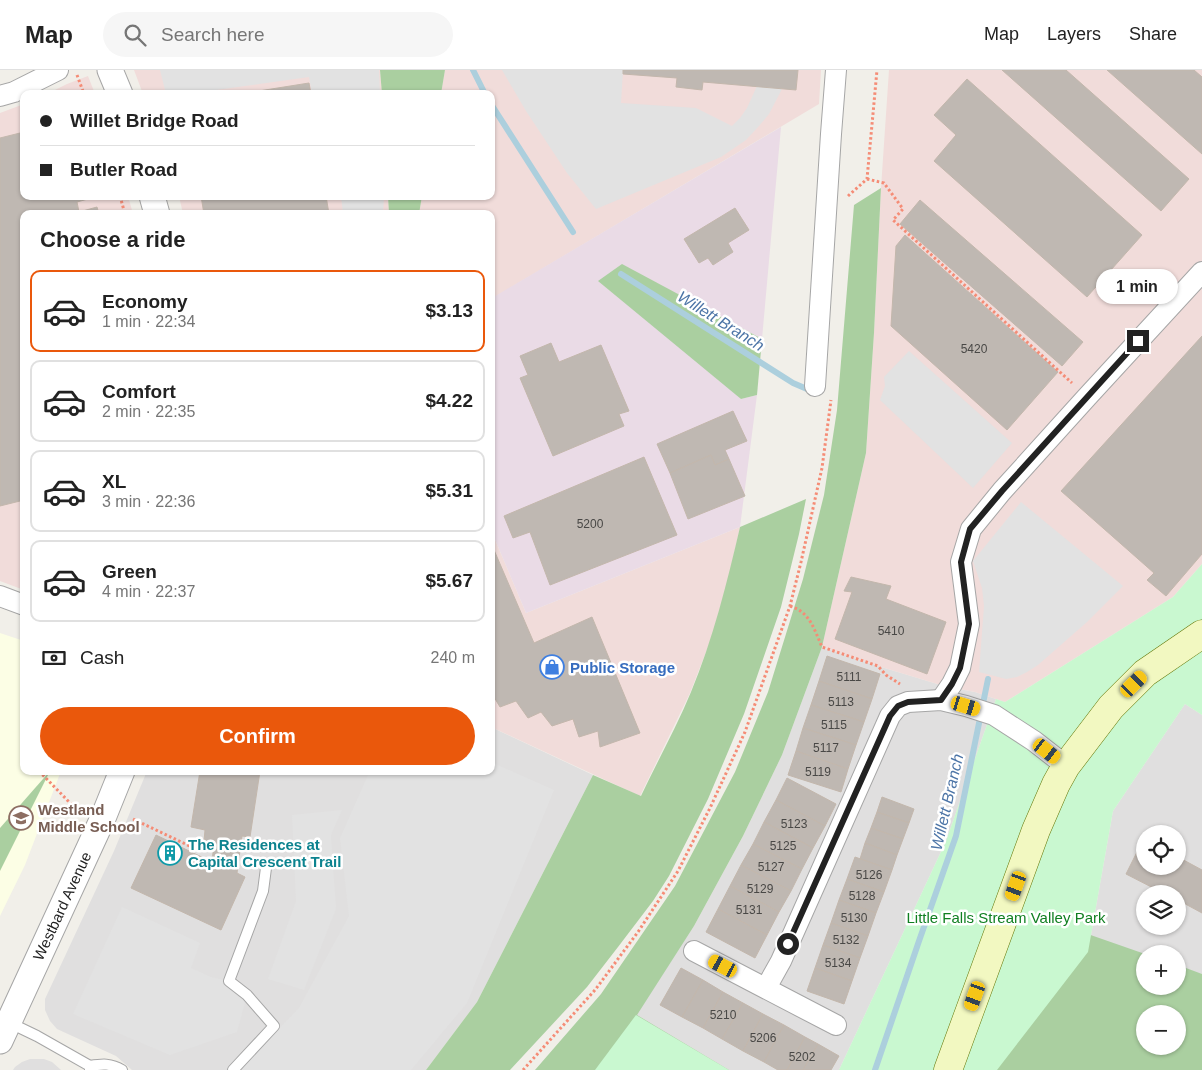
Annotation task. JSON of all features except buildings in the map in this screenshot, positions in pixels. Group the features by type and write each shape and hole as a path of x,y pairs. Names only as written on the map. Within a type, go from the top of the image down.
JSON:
{"main road":[{"path":"948,1070 1036,830 1066,766 1111,707 1145,672 1202,634"}],"street":[{"path":"0,96 14,92 58,70"},
{"path":"110,70 118,90"},
{"path":"824,391 830,134 836,70"},
{"path":"941,700 960,668 969,624 961,562 970,529 1087,396 1202,272"},
{"path":"0,596 20,604"},
{"path":"766,988 785,952 890,716 898,706 908,702 941,700 994,715 1034,740 1066,766"},
{"name":"Westbard Avenue","path":"4,1031 103,818 120,775"},
{"path":"694,951 836,1025"}],"lane":[{"path":"233,1070 274,1026 247,995 229,982 262,891 266,868"},
{"path":"4,1031 38,1036 90,1068 104,1064 122,1070"}],"path":[{"path":"75,70 82,90"},
{"path":"848,186 848,196 867,179 877,70"},
{"path":"867,179 884,183 903,209 892,220 1087,396"},
{"path":"523,1070 595,990 638,932 678,871 745,732 790,606 801,562 822,468 830,414 824,391"},
{"path":"790,606 796,608 809,618 822,647 878,666 886,675 905,686"},
{"path":"43,775 72,805"},
{"path":"133,820 198,850"}],"shaded area":[{"path":"134,70 380,70 382,90 142,90"},
{"path":"160,70 379,70 380,90 311,90 309,77 216,90 165,90"},
{"path":"445,70 821,70 819,104 495,297 495,210 420,210 421,200 495,200 495,90 442,90"},
{"path":"502,70 623,70 621,103 696,108 732,126 747,108 757,86 782,89 769,114 759,126 746,140 721,157 596,209 567,173 526,111"},
{"path":"889,70 1202,70 1202,564 1173,597 1005,702 975,692 944,686 822,647 866,453"},
{"path":"88,76 93,90 55,90"},
{"path":"20,106 20,200 129,200 132,210 20,210 20,588 0,581 0,113"},
{"path":"781,127 762,339 622,265 741,399 757,395 740,527 526,613 495,539 495,296"},
{"path":"180,200 388,200 389,210 182,210"},
{"path":"341,200 384,200 383,210 343,210"},
{"path":"909,351 1012,443 973,488 880,400 885,386 884,377"},
{"path":"1021,502 1123,586 1087,622 1038,665 1017,677 1006,679 979,672 984,606 982,588 973,561"},
{"path":"740,527 728,581 711,639 690,693 640,796 495,729 495,539 526,613"},
{"name":"Westland Middle School","path":"0,633 20,640 20,775 59,775 25,865 0,916"},
{"path":"822,647 944,686 975,692 996,699 946,841 839,1070 729,1070 636,1015 694,926 743,836 782,755"},
{"path":"1185,704 1202,715 1202,974 1186,971 1186,945 1136,945 1136,961 1088,952 1113,811"},
{"path":"495,729 593,775 477,1002 426,1070 132,1070 116,1056 57,1029 50,1021 45,1010 45,999 114,851 145,775 495,775"},
{"path":"495,764 554,790 467,1003 411,1070 239,1070 299,1008 349,916 340,838 368,775 495,775"},
{"path":"342,810 331,835 336,909 304,990 268,979 296,901 292,815"},
{"path":"122,907 200,943 191,968 211,977 229,981 247,995 237,1032 170,1055 73,1014"},
{"path":"30,1059 44,1059 52,1062 61,1070 13,1070 22,1062"}],"green space":[{"path":"380,70 445,70 442,90 382,90"},
{"path":"881,188 866,453 822,647 782,755 743,836 694,926 637,1015 729,1070 535,1070 601,994 675,886 735,772 768,692 803,579 824,495 837,410 854,205"},
{"path":"388,200 421,200 420,210 389,210"},
{"path":"622,264 762,339 757,395 741,399 598,281"},
{"path":"806,499 781,607 744,714 708,799 669,876 653,901 587,987 510,1070 426,1070 477,1002 593,775 641,796 679,719 699,672 719,611 740,527"},
{"name":"Little Falls Stream Valley Park","path":"1202,564 1202,715 1185,704 1113,811 1088,952 997,1070 839,1070 946,841 996,699 1005,702 1173,597"},
{"path":"46,775 48,775 0,871 0,828"},
{"path":"1082,932 1136,951 1136,995 1186,995 1186,968 1202,974 1202,1070 839,1070"},
{"path":"636,1015 729,1070 595,1070"}],"waterway":[{"name":"Willett Branch","path":"473,70 483,90"},
{"name":"Willett Branch","path":"495,110 573,232"},
{"name":"Willett Branch","path":"621,274 793,383 807,389"},
{"name":"Willett Branch","path":"875,1070 956,836 988,679"}],"place":[{"name":"Public Storage","path":"552,667"},
{"name":"Westland Middle School","path":"21,818"},
{"name":"The Residences at Capital Crescent Trail","path":"170,853"}],"route":[{"path":"788,944 890,716 898,706 908,702 941,700 960,668 969,624 961,562 970,529 1138,341"}]}
